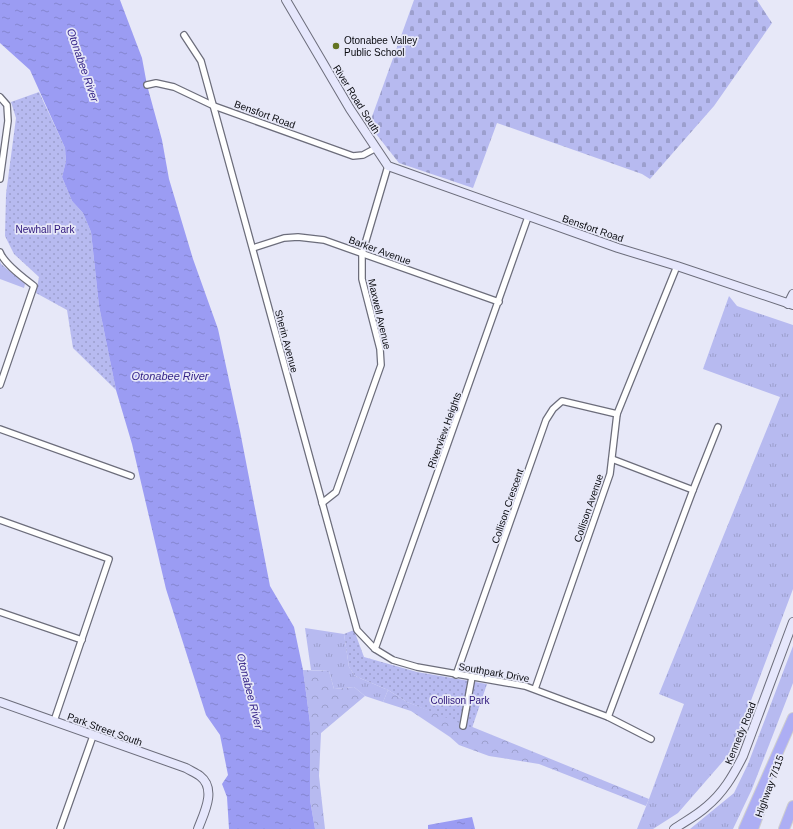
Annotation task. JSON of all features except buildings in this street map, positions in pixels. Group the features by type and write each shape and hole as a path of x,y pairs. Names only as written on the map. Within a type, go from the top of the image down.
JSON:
{"highway":[{"path":"744,829 793,719"},
{"name":"Highway 7/115","path":"753,829 793,719"},
{"path":"784,829 793,806"}],"street":[{"name":"River Road South","path":"286,0 350,109 388,166"},
{"name":"Sherin Avenue","path":"184,35 201,60 357,630 375,649"},
{"name":"Bensfort Road","path":"147,85 156,83 174,87 214,106 353,156 363,155 376,148"},
{"path":"0,97 7,105 8,121 0,179"},
{"name":"Bensfort Road","path":"388,166 528,217 790,305"},
{"name":"Maxwell Avenue","path":"322,503 336,492 380,365 380,348 362,279 362,254 388,166"},
{"name":"Riverview Heights","path":"375,649 528,217"},
{"name":"Barker Avenue","path":"252,248 284,238 298,237 324,240 499,302"},
{"path":"0,252 1,256 12,267 34,286 0,385"},
{"name":"Collison Avenue","path":"535,689 610,474 617,414 677,266"},
{"path":"790,305 793,294"},
{"name":"Collison Crescent","path":"456,675 546,420 553,409 562,401 617,414"},
{"path":"608,717 718,427"},
{"path":"0,430 131,476"},
{"path":"612,459 693,490"},
{"path":"0,520 109,559 54,721"},
{"path":"0,612 82,640"},
{"name":"Kennedy Road","path":"674,829 705,808 725,787 733,775 743,756 793,622"},
{"name":"Southpark Drive","path":"375,649 399,662 417,667 535,689 608,717 652,739"},
{"path":"463,726 472,677"},
{"name":"Park Street South","path":"1,704 54,721 186,768 201,777 207,785 209,797 198,829"},
{"path":"60,829 93,736"}],"green space":[{"path":"414,0 757,0 772,23 714,106 650,179 642,174 497,123 473,188 399,163 369,125"},
{"name":"Newhall Park","path":"39,92 65,148 66,161 62,177 72,201 83,213 91,232 99,306 116,390 73,348 67,310 36,293 39,277 14,254 5,236 6,194 16,118 11,102"},
{"path":"0,261 1,264 25,284 24,288 0,279"},
{"path":"729,296 737,306 793,325 793,589 732,751 678,813 653,829 637,829 684,704 659,694 780,397 703,369"},
{"path":"305,628 344,634 349,667 355,676 388,690 383,702 365,696 354,687 334,689 329,671 311,670"},
{"name":"Collison Park","path":"354,630 364,657 417,672 487,684 472,728 407,702 388,690 355,676 349,667 344,634"},
{"path":"793,646 793,683 752,789 733,829 690,829 734,793 748,764"},
{"path":"303,670 329,671 334,689 354,687 365,696 321,733 319,776 325,829 315,829 310,800 310,723"},
{"path":"388,690 407,702 649,799 646,806 539,764 489,756 459,745 450,737 411,711 383,702"}],"water":[{"name":"Otonabee River","path":"0,0 120,0 142,58 147,85 162,140 169,179 193,259 218,329 240,431 270,586 294,627 303,670 310,723 310,800 315,829 229,829 227,797 222,784 228,775 220,735 206,715 166,589 132,444 116,390 99,306 91,232 83,213 72,201 62,177 66,161 65,148 30,70 0,43"},
{"path":"472,817 475,829 428,829 428,825"}],"place":[{"name":"Otonabee Valley Public School","path":"336,46"}]}
